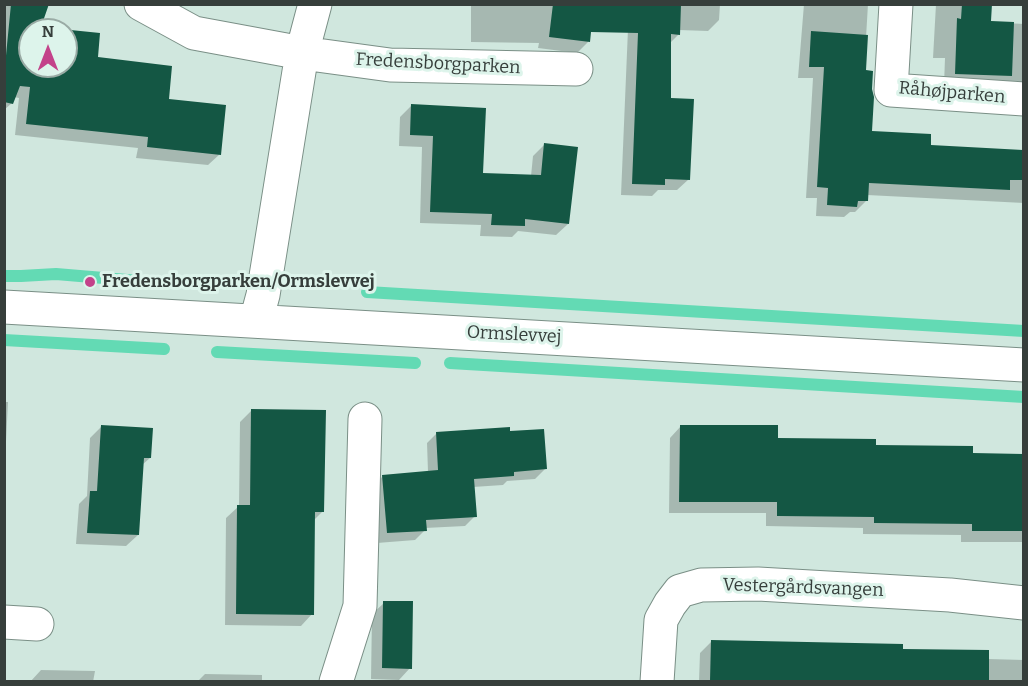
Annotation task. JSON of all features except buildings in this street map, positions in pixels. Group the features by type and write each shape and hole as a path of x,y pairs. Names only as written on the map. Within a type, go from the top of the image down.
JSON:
{"street":[{"name":"Fredensborgparken","path":"141,4 194,33 302,53 390,65 576,69"},
{"path":"256,321 263,295 302,53 315,4"},
{"name":"Råhøjparken","path":"896,4 891,90 1023,99"},
{"name":"Ormslevvej","path":"4,307 1023,365"},
{"path":"336,681 360,606 365,419"},
{"name":"Vestergårdsvangen","path":"657,681 661,620 681,591 701,585 758,584 939,594 1023,603"},
{"path":"4,622 37,624"}],"waterway":[{"path":"4,276 56,274 163,283"},
{"path":"367,292 1024,331"},
{"path":"4,340 164,349"},
{"path":"217,352 415,363"},
{"path":"450,363 1024,397"}],"place":[{"name":"Fredensborgparken/Ormslevvej","path":"90,282"}]}
